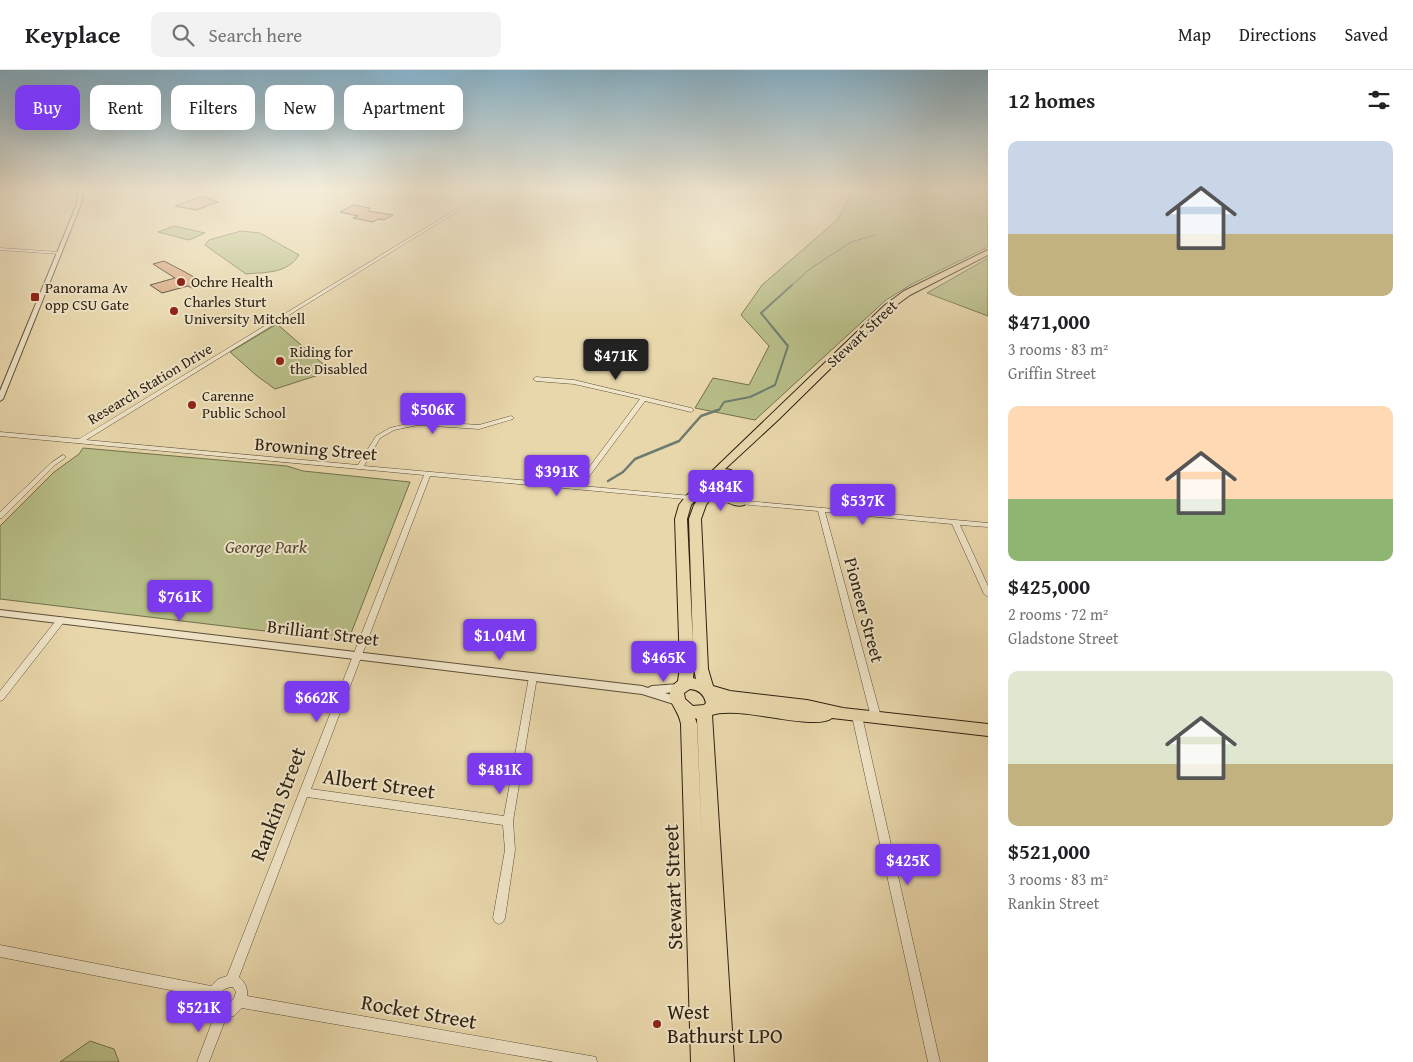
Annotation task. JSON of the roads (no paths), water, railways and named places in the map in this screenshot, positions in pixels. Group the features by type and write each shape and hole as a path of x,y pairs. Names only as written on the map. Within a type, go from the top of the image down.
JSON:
{"highway":[{"name":"Stewart Street","path":"697,1059 689,724 682,696 687,666 681,519 685,505 696,499 722,477 776,418 878,316 897,300 988,252"},
{"name":"Stewart Street","path":"708,689 701,669 695,528 696,499 730,458 776,418"},
{"path":"722,477 719,487 721,492 729,499 740,503"},
{"path":"850,715 807,706 730,697 695,683 682,696 695,713 741,707 808,715 876,717 988,730"},
{"path":"708,689 714,700 708,711 723,1062"}],"street":[{"path":"0,399 66,236"},
{"name":"Research Station Drive","path":"79,442 414,236"},
{"path":"0,249 60,253"},
{"path":"536,379 574,382 691,410"},
{"path":"577,488 643,399"},
{"path":"360,468 378,437 392,429 418,423 479,427 511,418"},
{"name":"Browning Street","path":"0,434 427,475 988,525"},
{"path":"0,516 53,464 63,457"},
{"name":"Rankin Street","path":"231,981 427,475"},
{"name":"Pioneer Street","path":"821,511 876,717"},
{"path":"955,522 988,594"},
{"name":"Brilliant Street","path":"0,613 682,696"},
{"path":"0,697 61,620"},
{"path":"499,918 510,850 508,821 533,677"},
{"path":"850,715 934,1062"},
{"name":"Albert Street","path":"304,792 508,821"},
{"path":"0,950 213,992"},
{"path":"203,1062 221,1014 234,1009 240,1001 242,990 236,982 221,983 213,992 212,1006 214,1010 221,1014"},
{"name":"Rocket Street","path":"240,1001 591,1062"}],"waterway":[{"path":"790,287 810,269 851,242 871,236"},
{"path":"716,411 719,410 724,402 750,397 775,385 788,346 761,313 792,285"},
{"path":"608,481 623,472 635,459 679,441 701,416 716,411"}],"place":[{"name":"Ochre Health","path":"181,282"},
{"name":"Panorama Av opp CSU Gate","path":"35,297"},
{"name":"Charles Sturt University Mitchell","path":"174,311"},
{"name":"Riding for the Disabled","path":"280,361"},
{"name":"Carenne Public School","path":"192,405"},
{"name":"West Bathurst LPO","path":"657,1024"}],"park label":[{"name":"George Park","path":"266,547"}]}
